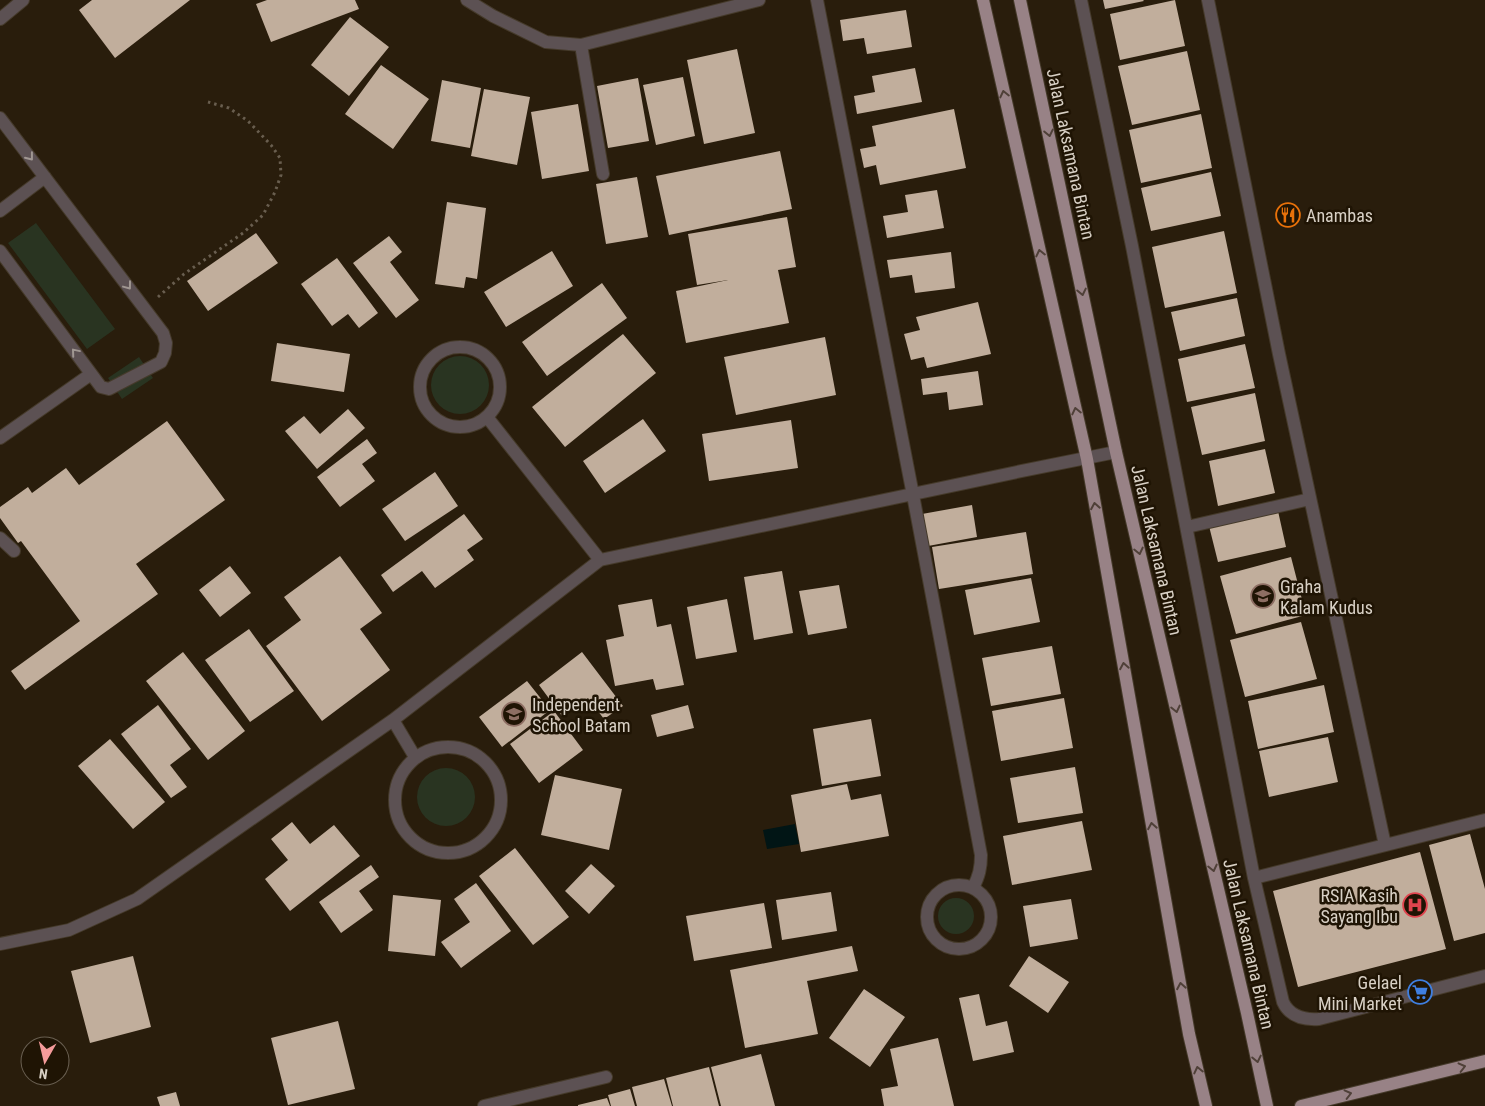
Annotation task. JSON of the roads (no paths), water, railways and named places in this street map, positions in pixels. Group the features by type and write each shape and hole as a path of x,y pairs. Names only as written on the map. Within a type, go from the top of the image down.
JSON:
{"main road":[{"path":"983,0 1087,459 1189,1034 1206,1106"},
{"name":"Jalan Laksamana Bintan","path":"1020,0 1116,452 1248,1013 1267,1106"},
{"path":"1301,1106 1485,1061"}],"street":[{"path":"0,19 23,0"},
{"path":"468,0 493,16 546,42 581,45 759,0"},
{"path":"817,0 914,494 980,855 979,878 973,888"},
{"path":"1080,0 1132,246 1254,878 1283,1002 1286,1009 1301,1018 1309,1020 1318,1019 1485,976"},
{"path":"1208,0 1279,354 1385,845"},
{"path":"581,45 603,174"},
{"path":"0,118 163,333 166,343 165,353 160,362 109,389 101,387 0,251"},
{"path":"0,210 45,177"},
{"path":"459,346 473,348 486,355 495,366 500,379 500,392 496,405 487,416 477,423 465,427 452,426 440,421 430,413 423,402 420,384 426,366 434,356 446,349 459,346"},
{"path":"0,438 91,374"},
{"path":"487,416 600,560"},
{"path":"0,944 69,930 137,899 393,720 600,560 1116,452"},
{"path":"1187,527 1310,499"},
{"path":"0,538 14,551"},
{"path":"393,720 416,757"},
{"path":"447,747 464,749 479,756 491,768 499,783 502,800 499,816 492,831 479,843 463,851 445,853 427,848 412,838 400,824 395,806 396,788 403,771 416,757 430,750 447,747"},
{"path":"1254,878 1485,820"},
{"path":"953,885 973,888 982,894 988,902 992,912 992,922 982,941 973,947 962,950 951,949 941,944 933,936 928,926 926,915 929,904 935,895 953,885"},
{"path":"484,1106 606,1077"}],"place":[{"name":"Anambas","path":"1288,215"},
{"name":"Graha Kalam Kudus","path":"1263,596"},
{"name":"Independent School Batam","path":"514,714"},
{"name":"RSIA Kasih Sayang Ibu","path":"1415,905"},
{"name":"Gelael Mini Market","path":"1420,992"}]}
